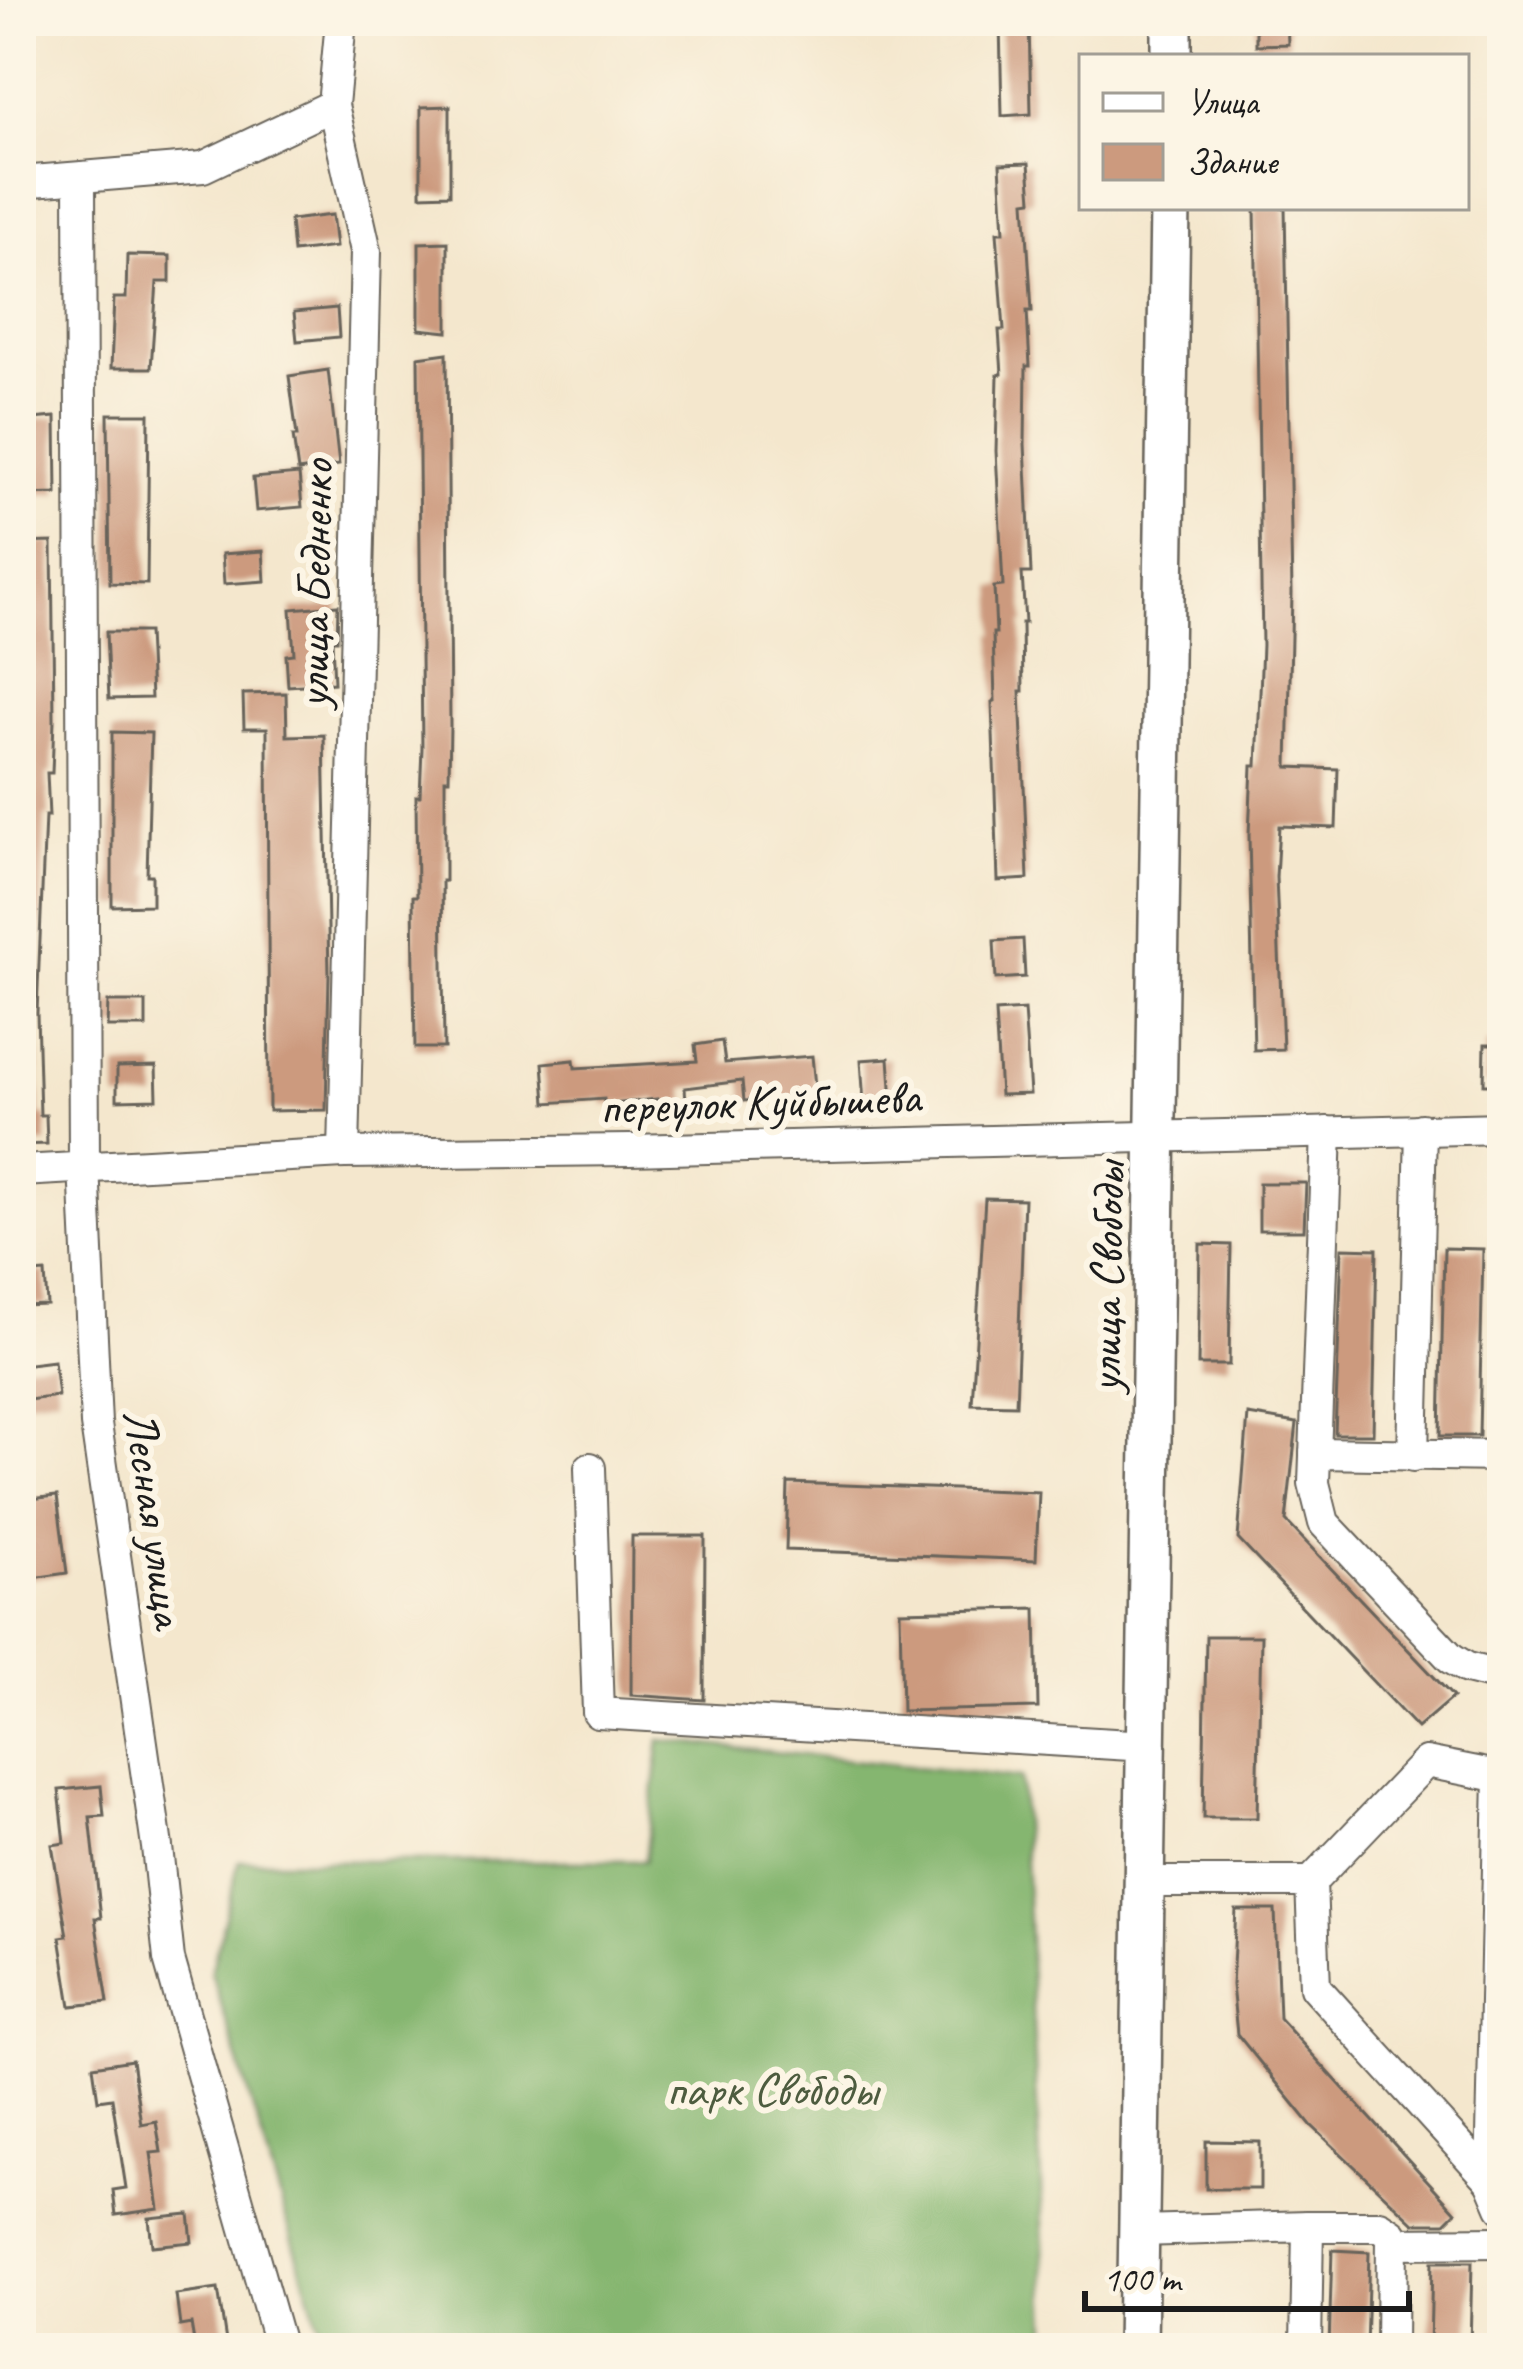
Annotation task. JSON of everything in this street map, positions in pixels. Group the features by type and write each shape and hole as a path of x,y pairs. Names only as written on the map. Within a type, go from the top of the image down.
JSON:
{"main road":[{"path":"1172,21 1172,54"},
{"name":"улица Свободы","path":"1137,2348 1170,210"}],"street":[{"name":"улица Бедненко","path":"340,21 333,105 366,251 344,1153"},
{"path":"21,182 203,167 333,105"},
{"name":"Лесная улица","path":"80,178 84,1165 96,1424 169,1959 280,2348"},
{"name":"переулок Куйбышева","path":"21,1171 344,1153 1502,1128"},
{"path":"1413,1456 1421,1130"},
{"path":"1328,1132 1314,1483 1324,1523 1451,1658 1467,1668 1502,1677"},
{"path":"1315,1453 1502,1456"},
{"path":"590,1468 598,1713 1147,1746"},
{"path":"1426,1762 1501,1777 1499,2190 1315,1987 1311,1882 1426,1762"},
{"path":"1145,1882 1311,1882"},
{"path":"1306,2348 1308,2226"},
{"path":"1139,2231 1380,2226 1392,2234 1393,2243 1391,2348"},
{"path":"1393,2243 1502,2242"}],"green space":[{"name":"парк Свободы","path":"660,1740 1021,1778 1049,2348 326,2348 211,1972 239,1861 645,1861"}],"building":[{"path":"1000,21 1029,21 1031,114 1002,116"},
{"path":"1256,21 1287,21 1288,44 1256,45"},
{"path":"450,106 450,194 421,195 421,107"},
{"path":"1029,163 1032,200 1025,201 1032,311 1027,311 1030,366 1026,366 1025,444 1031,573 1022,573 1025,623 1020,691 1028,879 998,881 992,702 994,587 1003,586 996,451 998,375 1002,374 999,330 1004,330 997,232 1004,232 1000,164"},
{"path":"1255,210 1285,210 1292,593 1288,767 1338,769 1336,828 1279,826 1276,877 1283,1049 1254,1050 1249,835 1262,645"},
{"path":"332,215 336,247 293,252 290,220"},
{"path":"448,242 448,332 419,329 419,243"},
{"path":"127,255 170,256 170,282 157,282 151,368 111,368 114,298 126,298"},
{"path":"337,308 339,337 297,341 294,312"},
{"path":"447,353 450,725 442,881 444,1048 415,1048 413,896 417,896 416,796 420,796 422,748 418,357"},
{"path":"328,370 339,465 298,471 289,376"},
{"path":"108,414 149,414 147,584 110,583"},
{"path":"56,417 57,494 21,495 22,420"},
{"path":"299,474 302,507 256,511 253,478"},
{"path":"52,542 54,720 52,773 47,773 49,816 45,816 37,1013 40,1115 46,1115 47,1144 21,1145 21,543"},
{"path":"263,551 265,581 224,584 222,554"},
{"path":"338,605 337,640 332,640 334,683 288,686 286,655 294,654 291,609"},
{"path":"106,632 148,632 151,698 109,699"},
{"path":"286,693 287,736 324,735 329,975 326,1110 269,1111 267,728 244,728 243,694"},
{"path":"112,732 151,733 147,875 152,875 152,905 112,906"},
{"path":"1023,939 1025,977 996,979 994,941"},
{"path":"108,1002 146,1002 146,1027 107,1027"},
{"path":"1024,1010 1030,1094 1000,1095 995,1012"},
{"path":"722,1041 725,1063 812,1056 816,1096 744,1101 742,1081 685,1088 686,1101 546,1103 543,1063 574,1060 575,1068 697,1061 695,1045"},
{"path":"1485,1044 1502,1044 1502,1084 1484,1084"},
{"path":"889,1058 892,1102 864,1104 861,1060"},
{"path":"156,1066 157,1099 117,1100 117,1067"},
{"path":"1259,1183 1306,1183 1304,1230 1259,1230"},
{"path":"985,1198 1024,1199 1016,1405 972,1404"},
{"path":"1200,1244 1231,1245 1229,1365 1198,1365"},
{"path":"1342,1248 1377,1249 1373,1434 1335,1434"},
{"path":"1444,1248 1483,1249 1479,1436 1440,1436"},
{"path":"45,1272 47,1305 21,1306 21,1274"},
{"path":"54,1361 58,1396 21,1401 21,1365"},
{"path":"1248,1415 1297,1423 1286,1521 1453,1697 1417,1728 1238,1539"},
{"path":"788,1483 1039,1492 1036,1560 786,1550"},
{"path":"57,1496 67,1573 26,1579 21,1500"},
{"path":"632,1536 705,1536 704,1700 631,1695"},
{"path":"1036,1608 1038,1708 902,1711 900,1611"},
{"path":"1206,1636 1261,1636 1257,1818 1203,1818"},
{"path":"101,1786 104,1816 90,1817 101,1918 95,1918 108,2002 71,2006 60,1937 67,1936 52,1845 65,1843 59,1790"},
{"path":"1236,1910 1275,1910 1279,2018 1456,2212 1445,2223 1414,2223 1311,2125 1237,2034 1232,1985"},
{"path":"132,2060 141,2124 156,2121 161,2152 151,2153 159,2209 116,2215 113,2190 126,2188 112,2098 98,2100 93,2066"},
{"path":"1206,2141 1260,2142 1260,2189 1206,2189"},
{"path":"189,2214 192,2242 152,2246 149,2218"},
{"path":"1332,2250 1369,2252 1366,2348 1329,2348"},
{"path":"1432,2262 1472,2262 1470,2348 1430,2348"},
{"path":"218,2289 227,2348 195,2348 191,2324 180,2326 176,2295"}]}
